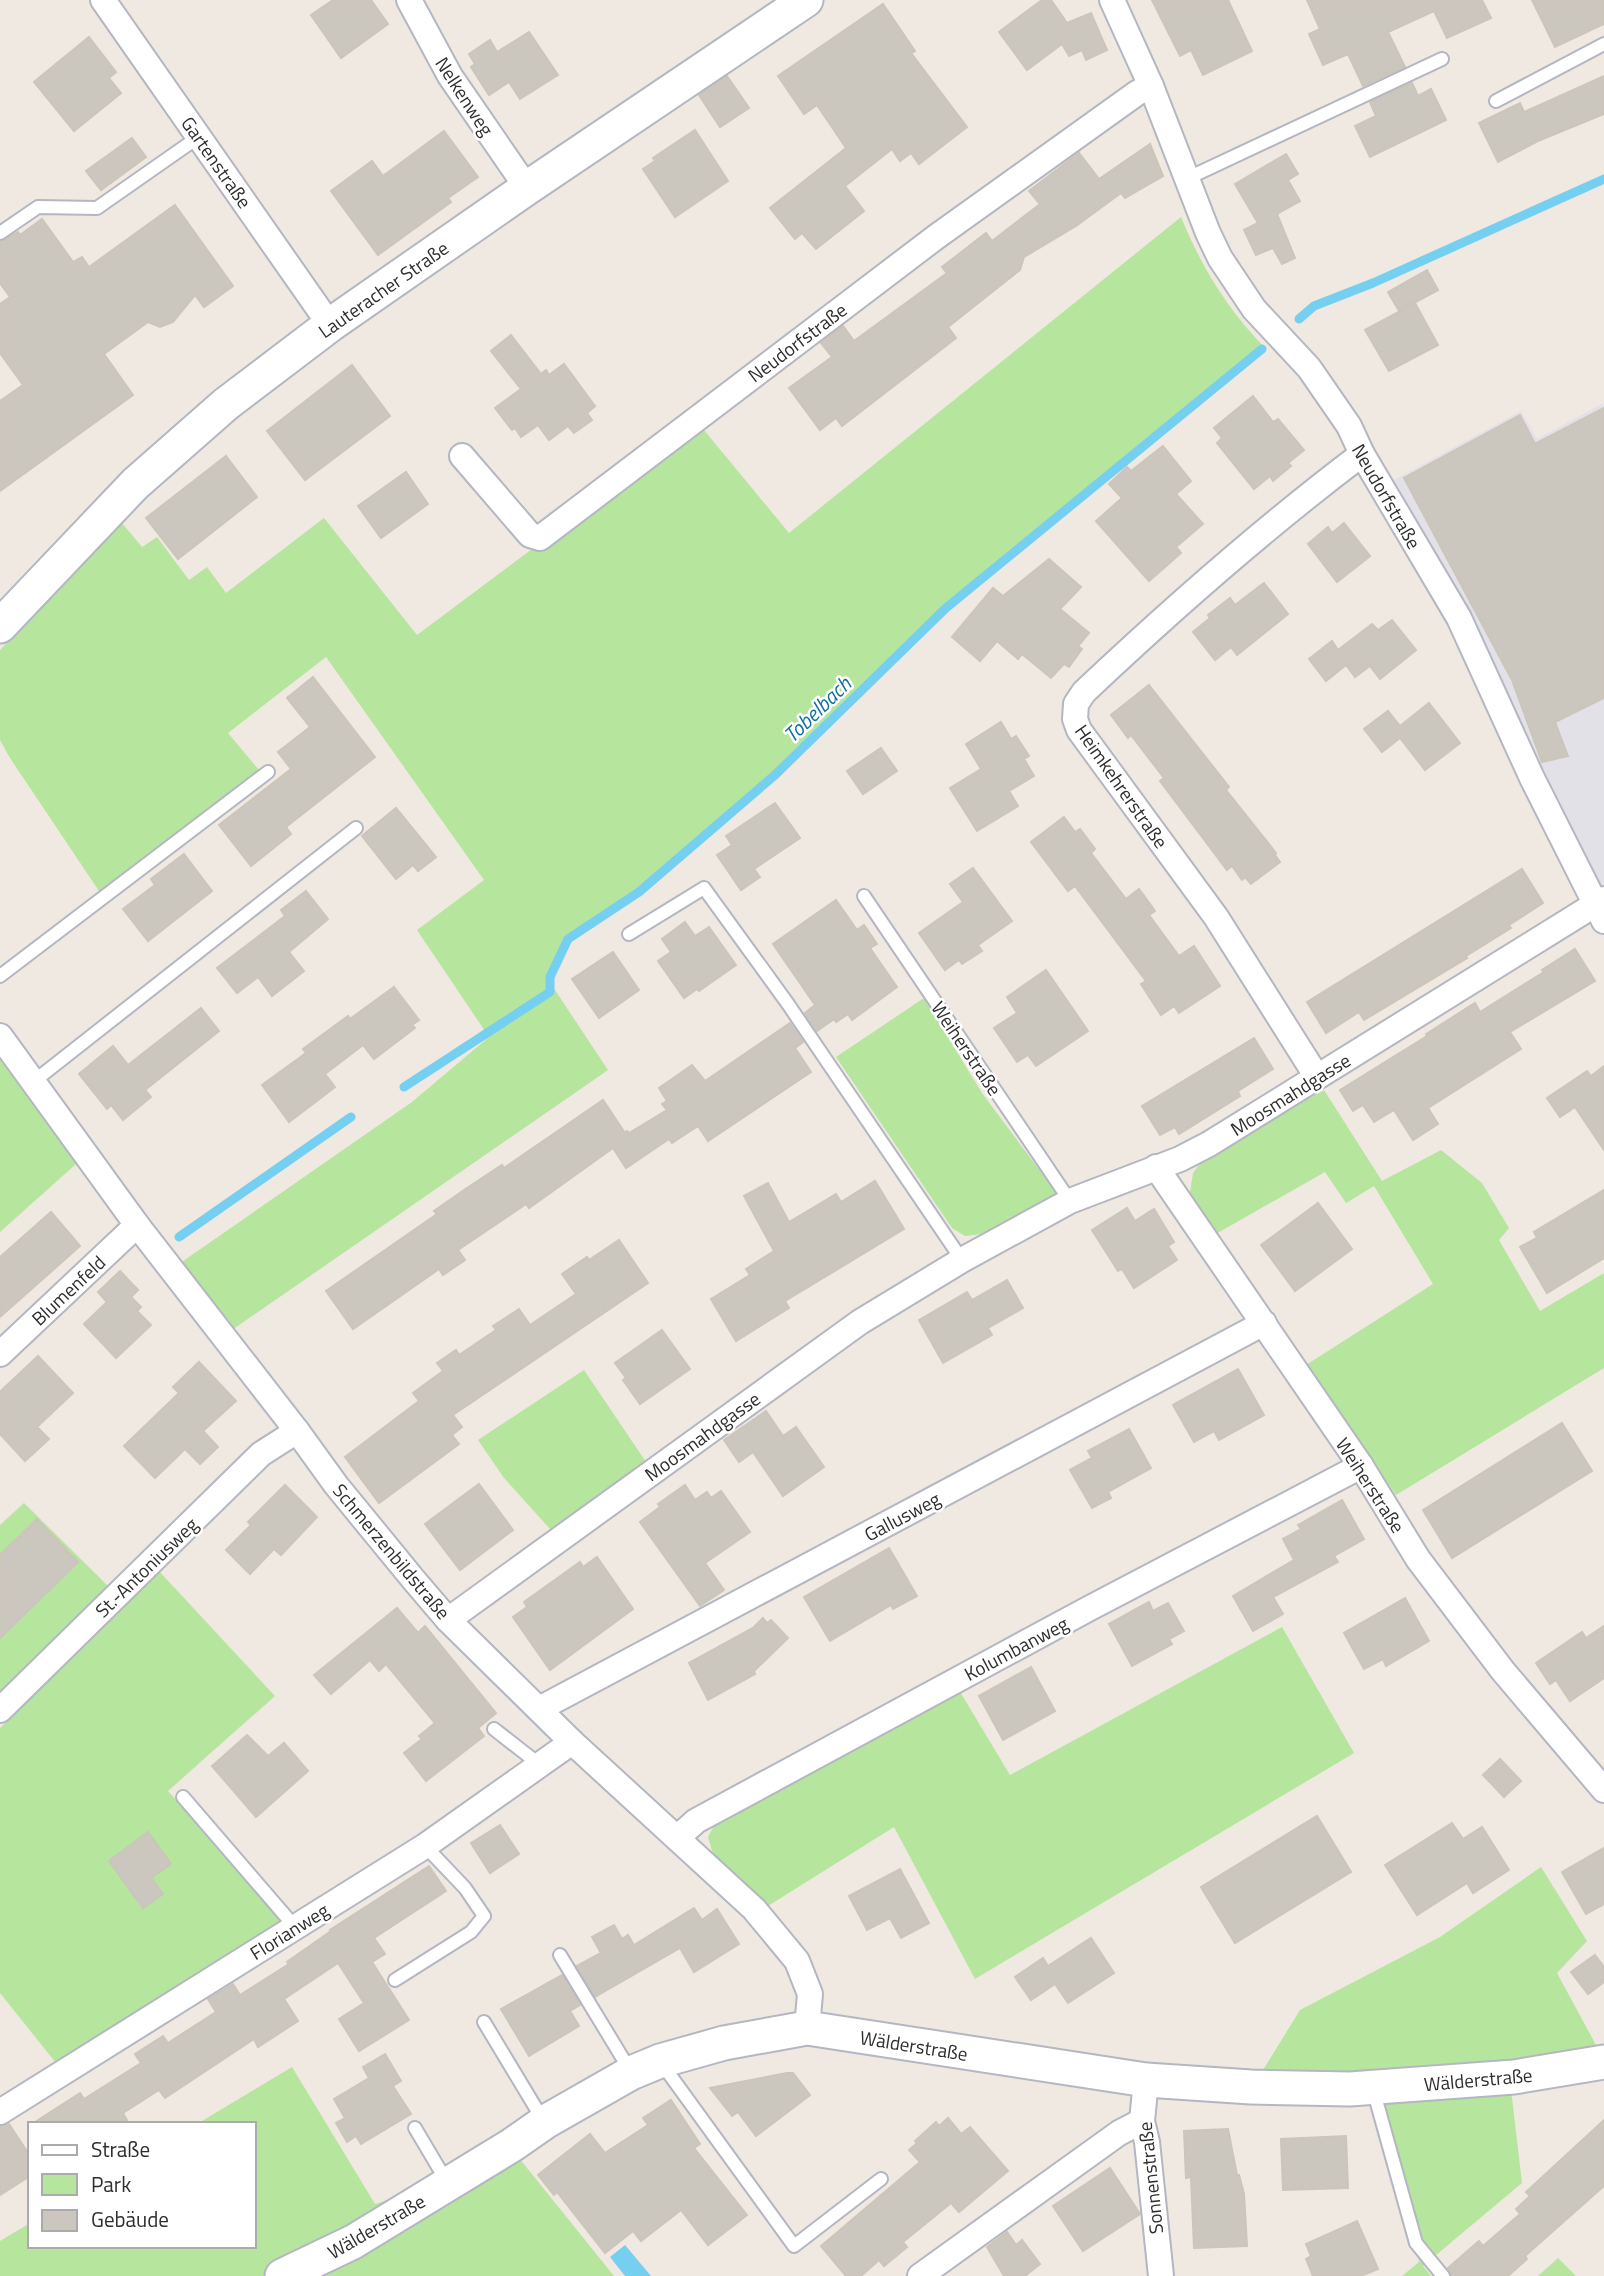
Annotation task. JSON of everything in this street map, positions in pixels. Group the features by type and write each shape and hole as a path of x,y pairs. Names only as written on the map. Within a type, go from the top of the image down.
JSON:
{"main road":[{"name":"Lauteracher Straße","path":"0,626 135,484 226,404 344,322 527,188 806,0"},
{"name":"Wälderstraße","path":"282,2276 352,2242 545,2122 646,2067 724,2043 807,2028 1146,2080 1251,2087 1373,2087 1514,2077 1604,2062"}],"street":[{"name":"Gartenstraße","path":"103,0 200,136 344,322"},
{"name":"Nelkenweg","path":"409,0 450,76 527,188"},
{"name":"Neudorfstraße","path":"1112,0 1151,86 1208,233 1254,309 1309,368 1349,426 1362,454 1459,618 1532,778 1601,908"},
{"name":"Neudorfstraße","path":"462,456 530,535 540,538 936,237 1137,93 1151,86"},
{"name":"Heimkehrerstraße","path":"1317,1077 1216,917 1079,730 1075,719 1076,704 1084,692 1224,563 1362,454"},
{"name":"Moosmahdgasse","path":"448,1620 860,1322 961,1260 1070,1201 1180,1159 1209,1144 1601,908"},
{"name":"Schmerzenbildstraße","path":"0,1036 137,1226 336,1485 448,1620 572,1742 754,1909 797,1961 810,1994 807,2028"},
{"name":"Weiherstraße","path":"1156,1167 1361,1466 1426,1569 1503,1671 1604,1790"},
{"name":"Blumenfeld","path":"0,1354 137,1226"},
{"name":"Gallusweg","path":"539,1709 1264,1323"},
{"name":"St.-Antoniusweg","path":"0,1710 261,1454 297,1431"},
{"name":"Kolumbanweg","path":"677,1838 696,1821 1090,1608 1361,1466"},
{"name":"Florianweg","path":"0,2112 425,1846 572,1742"},
{"name":"Sonnenstraße","path":"1146,2080 1142,2121 1147,2142 1161,2276"},
{"path":"919,2276 1119,2133 1142,2121"}],"lane":[{"path":"1496,101 1604,44"},
{"path":"1186,179 1442,59"},
{"path":"0,233 38,207 97,208 128,178 200,136"},
{"path":"0,976 268,772"},
{"path":"33,1082 356,828"},
{"path":"629,934 704,888 788,1003 961,1260"},
{"name":"Weiherstraße","path":"864,895 1070,1201"},
{"path":"494,1730 540,1765"},
{"path":"183,1797 295,1927"},
{"path":"396,1980 471,1932 484,1916 465,1888 425,1846"},
{"path":"560,1955 646,2067 794,2246 881,2179"},
{"path":"484,2022 545,2122"},
{"path":"1373,2087 1416,2243 1443,2276"},
{"path":"415,2128 448,2184"}],"shaded area":[{"path":"1604,403 1604,913 1392,481 1521,411 1537,439"}],"green space":[{"path":"1181,217 1216,286 1264,347 945,607 773,774 637,891 567,938 547,978 608,1070 229,1332 176,1266 412,1102 489,1037 417,930 484,880 326,657 228,733 259,770 99,891 0,740 0,650 122,523 142,547 157,537 189,580 207,567 226,593 324,518 417,635 699,424 789,533"},
{"path":"924,998 982,1093 1058,1195 981,1234 965,1236 952,1228 836,1057"},
{"path":"0,1040 85,1156 0,1232"},
{"path":"1324,1090 1382,1181 1441,1150 1482,1183 1509,1228 1499,1240 1540,1311 1604,1273 1604,1368 1396,1495 1306,1365 1433,1284 1374,1186 1346,1203 1325,1172 1214,1235 1200,1217 1190,1192 1193,1173 1201,1162 1248,1131"},
{"path":"584,1370 646,1462 551,1530 504,1478 478,1440"},
{"path":"24,1503 108,1586 0,1697 0,1525"},
{"path":"158,1570 275,1696 168,1791 281,1915 279,1922 56,2063 0,1993 0,1728"},
{"path":"1282,1627 1354,1753 975,1979 894,1827 768,1906 713,1854 708,1837 715,1824 959,1690 1010,1775"},
{"path":"1541,1867 1587,1941 1557,1973 1603,2058 1509,2072 1522,2183 1423,2266 1431,2276 1402,2276 1419,2262 1413,2221 1377,2090 1255,2083 1300,2010 1440,1937"},
{"path":"292,2067 375,2204 519,2158 614,2276 0,2276 0,2241 28,2224 28,2248 256,2248 256,2122 200,2122"},
{"path":"1558,2258 1576,2276 1538,2276"}],"water":[{"path":"625,2245 651,2276 625,2276 610,2257"}],"building":[{"path":"333,0 371,0 388,24 341,58 311,15"},
{"path":"1042,0 1051,0 1067,23 1091,13 1107,50 1086,60 1082,50 1069,56 1062,44 1027,70 999,32"},
{"path":"1152,0 1228,0 1252,51 1203,75 1191,50 1180,56"},
{"path":"1307,0 1482,0 1491,18 1447,38 1434,11 1388,32 1405,67 1363,86 1348,54 1323,65 1309,34 1320,29"},
{"path":"1532,0 1604,0 1604,24 1555,47"},
{"path":"883,4 915,51 911,53 967,127 919,164 911,153 900,161 892,149 845,186 864,211 816,249 802,233 795,239 770,208 846,148 817,105 804,114 778,76"},
{"path":"529,32 558,75 520,99 509,82 489,95 471,67 475,64 469,54 490,40 497,52"},
{"path":"89,37 116,72 109,78 121,93 74,131 34,82"},
{"path":"727,76 749,108 720,127 699,95"},
{"path":"1604,76 1604,114 1538,141 1498,162 1479,123 1520,103 1524,112"},
{"path":"1412,83 1418,96 1431,89 1446,120 1370,157 1355,126 1376,116 1370,102"},
{"path":"695,130 728,181 675,217 643,169 655,161 653,158"},
{"path":"444,131 478,177 448,198 451,202 378,255 331,191 372,161 383,176"},
{"path":"132,138 146,157 101,190 86,171"},
{"path":"1150,144 1163,176 1125,198 1121,193 1076,226 1024,257 1020,270 948,327 956,338 842,426 836,418 820,430 789,388 832,357 821,343 843,326 854,341 947,273 942,267 986,233 992,241 1040,204 1029,191 1079,153 1099,179"},
{"path":"1286,154 1298,174 1288,180 1300,201 1277,214 1295,258 1282,264 1273,248 1256,255 1244,230 1258,223 1235,184"},
{"path":"175,205 233,286 204,307 195,295 173,322 160,327 148,322 104,354 133,395 0,491 0,401 23,385 0,353 0,304 10,297 0,283 0,242 18,232 20,235 42,219 73,262 82,257 89,267"},
{"path":"1427,270 1438,290 1399,311 1388,292"},
{"path":"1415,303 1438,345 1389,371 1365,330"},
{"path":"511,335 541,374 546,370 549,375 564,364 595,406 587,413 592,420 574,433 568,426 549,440 538,425 521,437 515,428 512,430 495,408 521,389 491,351"},
{"path":"352,365 390,416 305,480 267,431"},
{"path":"1253,396 1273,422 1278,419 1304,450 1288,463 1291,466 1273,481 1270,476 1254,489 1217,443 1222,438 1214,428"},
{"path":"1604,408 1604,698 1555,722 1568,756 1542,762 1512,680 1404,478 1520,415 1535,444"},
{"path":"1163,446 1191,481 1176,494 1203,524 1176,547 1181,553 1149,581 1096,521 1122,498 1109,484 1127,467 1131,471"},
{"path":"226,456 257,497 178,559 146,518"},
{"path":"406,472 428,504 381,538 358,506"},
{"path":"1344,523 1370,556 1337,582 1308,544 1328,527 1332,533"},
{"path":"1049,559 1081,587 1060,609 1089,633 1078,646 1082,649 1069,667 1064,664 1051,678 1022,654 1018,659 997,641 980,661 952,637 993,588 1003,596"},
{"path":"1264,583 1288,614 1237,655 1231,647 1215,660 1193,632 1210,618 1208,615 1230,598 1235,605"},
{"path":"1392,620 1416,650 1380,679 1370,666 1355,677 1346,665 1326,681 1309,659 1332,641 1338,650 1372,624 1378,630"},
{"path":"313,677 375,757 286,827 291,834 251,866 219,825 291,769 278,752 310,727 287,698"},
{"path":"1149,685 1229,787 1226,790 1276,853 1280,862 1251,884 1245,877 1242,880 1232,866 1227,870 1160,781 1164,778 1131,735 1128,738 1111,715"},
{"path":"1429,703 1460,743 1425,770 1400,738 1382,752 1364,729 1388,711 1400,726"},
{"path":"1001,722 1011,739 1016,736 1029,756 1024,759 1034,776 1009,791 1018,806 977,831 950,788 981,769 966,744"},
{"path":"881,748 897,771 863,794 847,771"},
{"path":"775,803 800,838 754,869 760,877 741,890 717,855 732,845 726,836"},
{"path":"396,808 436,857 418,871 413,865 396,879 362,836"},
{"path":"1064,817 1075,832 1080,829 1095,849 1091,853 1126,899 1139,889 1155,911 1149,915 1179,956 1194,946 1220,986 1179,1013 1174,1006 1161,1015 1141,984 1146,981 1075,886 1068,891 1031,842"},
{"path":"184,854 212,891 148,941 123,909 155,885 151,879"},
{"path":"973,868 1012,921 978,945 982,951 962,964 959,960 945,970 919,933 963,902 950,884"},
{"path":"1522,869 1543,903 1509,925 1511,928 1466,956 1467,958 1364,1020 1359,1012 1326,1033 1307,1002"},
{"path":"306,891 328,919 289,952 304,971 272,996 258,977 237,993 217,968 285,916 281,910"},
{"path":"836,900 857,930 864,925 877,944 870,948 897,987 852,1020 848,1014 836,1022 834,1019 817,1031 805,1013 815,1005 773,944"},
{"path":"685,922 695,936 709,927 736,965 699,991 697,989 684,998 658,961 671,952 662,939"},
{"path":"1575,949 1595,981 1510,1032 1521,1049 1428,1108 1438,1124 1413,1140 1394,1110 1374,1122 1363,1105 1353,1111 1340,1090 1475,1003 1480,1012"},
{"path":"613,952 639,990 599,1018 572,979"},
{"path":"1046,970 1088,1031 1036,1066 1028,1055 1017,1062 994,1028 1017,1013 1007,997"},
{"path":"394,987 419,1020 412,1025 415,1028 374,1059 363,1045 325,1074 335,1087 289,1122 262,1085 306,1053 303,1049"},
{"path":"201,1008 219,1031 145,1090 151,1097 123,1120 111,1105 107,1109 79,1074 113,1046 128,1065"},
{"path":"790,1023 803,1042 795,1048 811,1072 708,1141 698,1126 672,1143 669,1139 626,1168 613,1148 529,1208 526,1204 458,1250 465,1260 443,1275 439,1269 353,1329 326,1291 437,1214 434,1211 467,1188 502,1165 504,1168 603,1100 625,1133 629,1133 667,1110 662,1104 667,1101 659,1088 692,1065 705,1081"},
{"path":"1254,1038 1273,1069 1238,1091 1240,1096 1179,1134 1175,1127 1160,1135 1142,1106"},
{"path":"1604,1066 1604,1150 1575,1107 1560,1117 1547,1098 1587,1071 1591,1076"},
{"path":"875,1181 904,1229 785,1301 789,1308 736,1341 711,1299 750,1275 746,1269 774,1251 744,1196 768,1183 789,1222 836,1194 841,1202"},
{"path":"1604,1190 1604,1258 1547,1293 1520,1247 1537,1238 1534,1232"},
{"path":"1318,1203 1352,1249 1295,1291 1261,1245"},
{"path":"1127,1208 1135,1221 1154,1209 1174,1242 1168,1246 1177,1260 1134,1288 1122,1269 1118,1271 1092,1230"},
{"path":"51,1212 80,1246 0,1317 0,1257"},
{"path":"619,1240 648,1283 453,1415 462,1427 452,1435 459,1444 379,1503 345,1457 419,1401 413,1393 443,1371 437,1363 456,1350 459,1355 496,1330 493,1326 519,1309 530,1325 576,1294 562,1274"},
{"path":"120,1271 138,1290 131,1297 141,1307 137,1311 151,1325 116,1358 84,1324 107,1302 98,1292"},
{"path":"1007,1280 1023,1308 988,1328 992,1335 943,1363 919,1320 967,1292 972,1300"},
{"path":"662,1330 690,1369 640,1404 615,1363"},
{"path":"38,1356 73,1393 37,1427 49,1439 25,1461 0,1434 0,1392"},
{"path":"199,1362 236,1401 203,1431 218,1447 200,1464 185,1449 155,1478 124,1446 179,1393 173,1387"},
{"path":"1238,1369 1264,1415 1219,1440 1214,1431 1194,1442 1173,1405"},
{"path":"766,1411 783,1436 796,1427 824,1467 783,1496 753,1452 739,1462 724,1440"},
{"path":"1562,1423 1592,1471 1452,1558 1423,1510"},
{"path":"1129,1429 1151,1468 1108,1492 1111,1498 1092,1508 1070,1470 1092,1458 1088,1451"},
{"path":"479,1484 513,1530 460,1570 425,1524"},
{"path":"285,1485 317,1517 281,1555 274,1549 250,1574 226,1550 251,1525 248,1522"},
{"path":"685,1485 695,1500 707,1492 711,1498 721,1491 750,1532 705,1563 724,1590 700,1606 640,1522 660,1507 658,1504"},
{"path":"1342,1500 1364,1539 1334,1556 1338,1562 1273,1597 1283,1614 1253,1631 1233,1596 1294,1560 1283,1539 1301,1529 1298,1525"},
{"path":"37,1519 78,1562 0,1638 0,1555"},
{"path":"889,1548 917,1596 893,1609 891,1605 830,1641 804,1597"},
{"path":"597,1557 633,1609 550,1670 513,1617 527,1607 524,1602 580,1562 583,1567"},
{"path":"1405,1598 1429,1641 1386,1666 1383,1659 1364,1669 1344,1633"},
{"path":"1149,1602 1153,1611 1168,1603 1184,1631 1169,1639 1172,1644 1132,1666 1109,1624"},
{"path":"397,1608 418,1633 425,1626 496,1713 478,1728 484,1736 426,1781 404,1753 422,1739 419,1736 435,1723 386,1664 379,1671 370,1660 331,1694 314,1675"},
{"path":"763,1618 767,1623 771,1620 788,1638 754,1671 755,1674 708,1700 689,1663 753,1628"},
{"path":"1604,1626 1604,1678 1570,1701 1556,1680 1550,1684 1536,1663 1582,1632 1586,1638"},
{"path":"1031,1667 1055,1711 1003,1740 979,1696"},
{"path":"247,1735 268,1756 284,1743 308,1771 256,1817 212,1766"},
{"path":"1500,1759 1521,1781 1504,1797 1483,1775"},
{"path":"1317,1816 1351,1872 1235,1943 1201,1887"},
{"path":"1452,1823 1463,1839 1482,1827 1509,1870 1473,1893 1467,1883 1417,1915 1385,1865"},
{"path":"500,1825 519,1854 490,1873 471,1843"},
{"path":"148,1832 171,1864 151,1878 163,1894 143,1908 109,1861"},
{"path":"1604,1848 1604,1904 1586,1914 1562,1872"},
{"path":"429,1866 446,1891 374,1938 385,1954 372,1962 409,2020 359,2051 339,2019 364,2003 338,1963 284,1999 298,2021 258,2047 254,2039 165,2098 159,2090 123,2113 128,2122 35,2122 80,2093 84,2099 141,2063 135,2054 163,2036 168,2043 216,2012 208,1999 233,1984 240,1995 289,1964 287,1962 330,1930"},
{"path":"900,1869 929,1923 901,1938 890,1918 867,1930 849,1896"},
{"path":"694,1908 702,1920 717,1909 739,1944 694,1972 680,1948 595,1997 577,1966 601,1953 592,1937 614,1925 622,1939 628,1935 634,1945"},
{"path":"1091,1938 1114,1973 1068,2003 1055,1984 1031,2000 1015,1977 1043,1958 1048,1966"},
{"path":"1595,1955 1604,1967 1604,1982 1588,1994 1571,1972"},
{"path":"562,1975 580,2005 570,2011 579,2026 529,2056 501,2009"},
{"path":"385,2054 401,2081 393,2086 411,2114 361,2144 356,2136 347,2142 336,2123 345,2118 334,2099 369,2078 363,2067"},
{"path":"793,2073 810,2095 756,2136 738,2112 732,2116 710,2088"},
{"path":"671,2100 700,2144 694,2148 747,2215 708,2245 681,2210 641,2241 633,2231 605,2253 557,2192 554,2195 538,2175 590,2134 605,2153 648,2125 643,2118"},
{"path":"948,2118 961,2134 970,2127 1008,2171 959,2212 951,2203 903,2242 907,2247 884,2266 879,2260 861,2276 846,2276 821,2246 920,2162 909,2150 936,2122 939,2126"},
{"path":"1604,2120 1604,2186 1525,2256 1527,2259 1508,2276 1452,2276 1448,2268 1479,2241 1483,2246 1520,2214 1516,2209 1530,2196 1526,2192"},
{"path":"9,2124 28,2153 28,2177 0,2195 0,2127"},
{"path":"1228,2129 1237,2175 1244,2194 1247,2246 1194,2248 1191,2177 1186,2178 1184,2131"},
{"path":"1346,2136 1348,2188 1283,2190 1281,2139"},
{"path":"1110,2168 1140,2214 1083,2251 1053,2206"},
{"path":"1357,2221 1378,2269 1361,2276 1313,2276 1306,2259 1311,2256 1306,2244"},
{"path":"1007,2232 1016,2245 1022,2240 1040,2264 1025,2276 1004,2276 987,2247"}],"waterway":[{"path":"1299,319 1314,306 1373,283 1604,179"},
{"name":"Tobelbach","path":"404,1087 550,992 550,977 568,939 639,892 775,775 946,608 1262,349"},
{"path":"179,1237 351,1117"}]}
